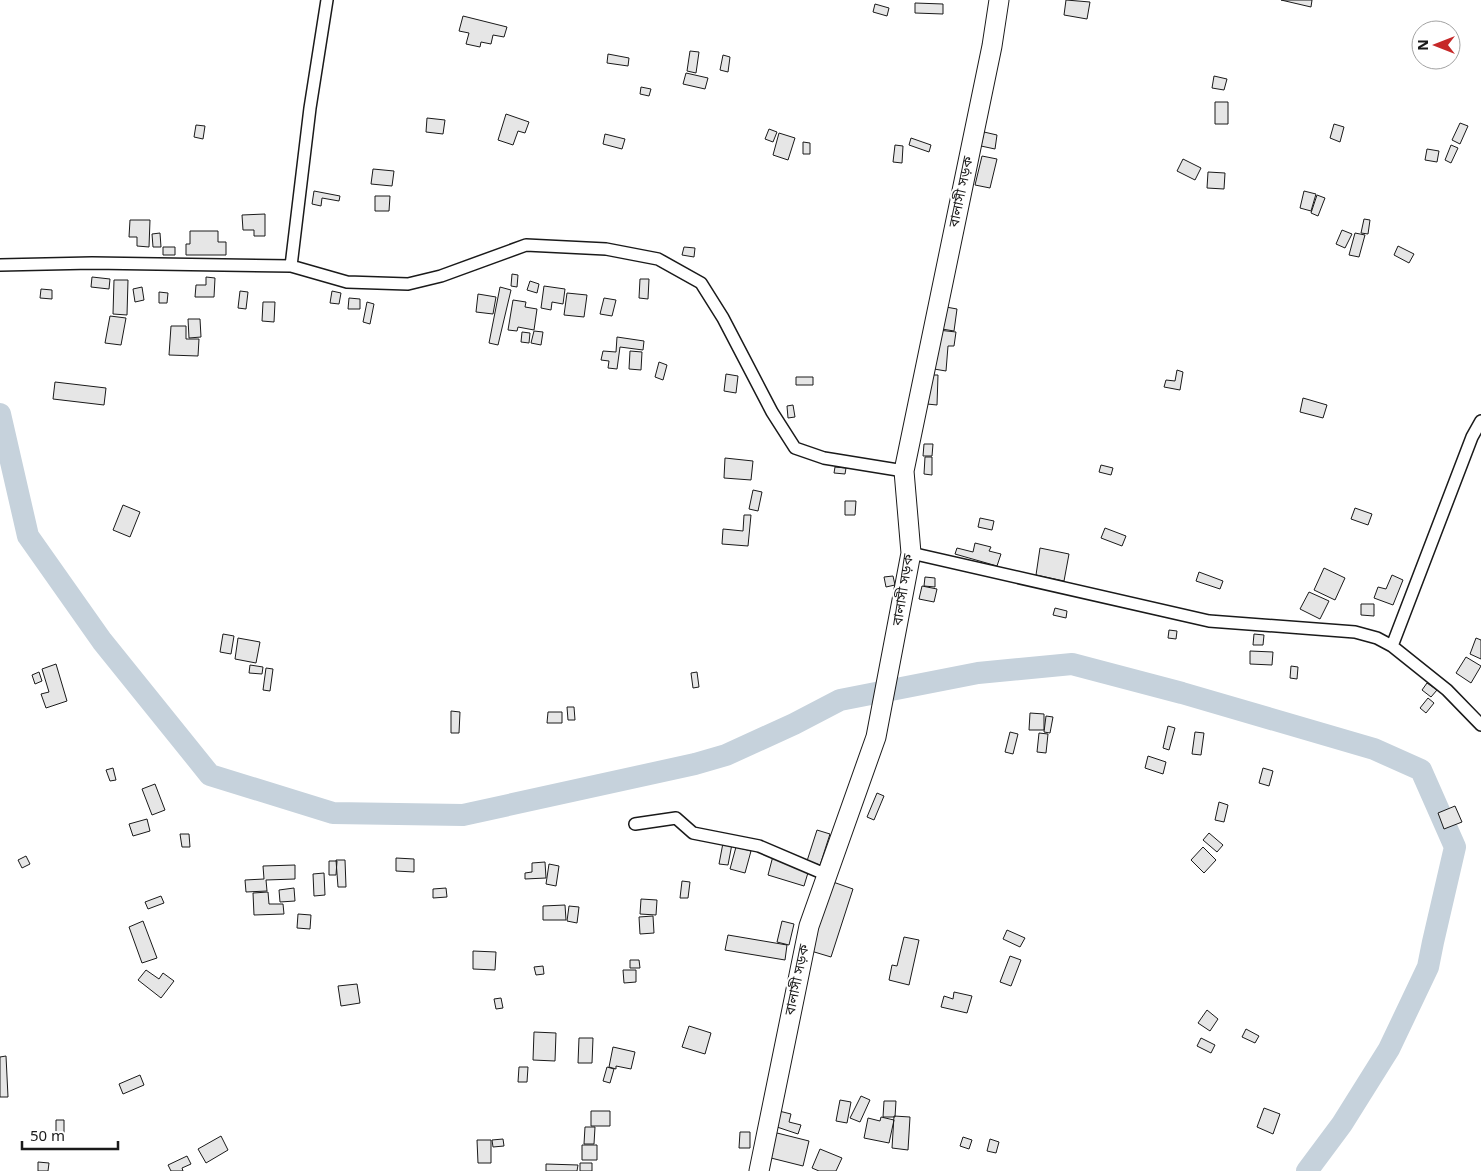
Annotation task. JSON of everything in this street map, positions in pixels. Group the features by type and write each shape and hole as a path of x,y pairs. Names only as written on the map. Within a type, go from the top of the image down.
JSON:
{"main road":[{"name":"বালাসী সড়ক","path":"759,1171 809,926 876,737 911,553 904,471 992,46 998,0"}],"street":[{"path":"291,266 310,108 327,0"},
{"path":"0,265 92,263 291,266 347,282 408,284 441,276 526,245 606,249 658,259 701,283 723,318 772,412 795,448 824,458 904,471"},
{"path":"1392,646 1472,437 1481,420"},
{"path":"911,553 1209,621 1355,632 1377,638 1392,646 1447,690 1481,725"},
{"path":"634,824 676,818 693,833 759,846 827,875"}],"building":[{"path":"1066,0 1090,2 1087,19 1064,15"},
{"path":"1281,0 1312,0 1311,7"},
{"path":"915,3 943,4 943,14 915,13"},
{"path":"875,4 889,8 887,16 873,12"},
{"path":"463,16 507,27 504,37 493,35 491,44 481,42 480,47 466,44 469,33 459,31"},
{"path":"690,51 699,52 696,73 687,71"},
{"path":"608,54 629,58 628,66 607,63"},
{"path":"723,55 730,57 728,72 720,70"},
{"path":"686,73 708,78 705,89 683,84"},
{"path":"1214,76 1227,79 1224,90 1212,88"},
{"path":"641,87 651,89 649,96 640,94"},
{"path":"1215,102 1228,102 1228,124 1215,124"},
{"path":"506,114 529,122 525,133 518,131 513,145 498,140"},
{"path":"427,118 445,120 443,134 426,132"},
{"path":"1460,123 1468,126 1460,144 1452,140"},
{"path":"1334,124 1344,127 1340,142 1330,138"},
{"path":"196,125 205,126 203,139 194,137"},
{"path":"769,129 777,132 773,142 765,139"},
{"path":"984,132 997,135 995,149 981,146"},
{"path":"779,133 795,138 788,160 773,155"},
{"path":"605,134 625,139 622,149 603,144"},
{"path":"911,138 931,145 929,152 909,145"},
{"path":"803,142 810,143 810,154 803,154"},
{"path":"895,145 903,146 902,163 893,162"},
{"path":"1451,145 1458,148 1451,163 1445,160"},
{"path":"1427,149 1439,151 1437,162 1425,160"},
{"path":"982,156 997,159 990,188 975,185"},
{"path":"1183,159 1201,168 1195,180 1177,171"},
{"path":"373,169 394,171 392,186 371,184"},
{"path":"1208,172 1225,173 1224,189 1207,188"},
{"path":"314,191 340,196 339,201 322,198 321,206 312,204"},
{"path":"1304,191 1316,194 1311,211 1300,208"},
{"path":"1317,195 1325,198 1318,216 1311,213"},
{"path":"375,196 390,196 389,211 375,211"},
{"path":"265,214 265,236 254,236 254,230 243,230 242,215"},
{"path":"1364,219 1370,220 1368,234 1361,233"},
{"path":"130,220 150,220 149,247 137,246 137,237 129,237"},
{"path":"1342,230 1352,234 1345,248 1336,244"},
{"path":"190,231 218,231 218,242 226,242 226,255 186,255 186,244 190,244"},
{"path":"160,233 161,247 153,247 152,234"},
{"path":"1355,233 1365,235 1359,257 1349,255"},
{"path":"1398,246 1414,254 1409,263 1394,255"},
{"path":"163,247 175,247 175,255 163,255"},
{"path":"684,247 695,248 694,257 682,255"},
{"path":"512,274 518,275 517,287 511,286"},
{"path":"92,277 110,279 109,289 91,287"},
{"path":"206,277 215,278 214,297 195,297 196,285 206,285"},
{"path":"640,279 649,279 648,299 639,298"},
{"path":"114,280 128,280 127,315 113,314"},
{"path":"530,281 539,284 537,293 527,290"},
{"path":"544,286 565,289 563,304 552,302 551,310 541,308"},
{"path":"142,287 144,300 135,302 133,289"},
{"path":"500,287 511,290 498,345 489,343"},
{"path":"41,289 52,290 52,299 40,298"},
{"path":"240,291 248,292 246,309 238,308"},
{"path":"332,291 341,293 339,304 330,303"},
{"path":"159,292 168,293 167,303 159,303"},
{"path":"567,293 587,295 584,317 564,315"},
{"path":"478,294 496,297 493,314 476,312"},
{"path":"349,298 360,299 360,309 348,309"},
{"path":"604,298 616,300 612,316 600,314"},
{"path":"513,300 526,302 525,307 537,309 534,330 518,327 517,331 508,330"},
{"path":"263,302 275,302 274,322 262,321"},
{"path":"367,302 374,304 370,324 363,322"},
{"path":"946,307 957,309 954,331 942,329"},
{"path":"110,316 126,318 121,345 105,343"},
{"path":"188,319 200,319 201,337 189,338"},
{"path":"171,326 186,326 186,339 199,339 198,356 169,355"},
{"path":"938,330 956,332 954,346 948,346 946,371 934,369"},
{"path":"534,331 543,332 541,345 531,343"},
{"path":"522,332 530,333 529,343 521,342"},
{"path":"617,337 644,341 643,350 620,347 617,369 608,368 609,361 601,360 603,351 616,352"},
{"path":"630,351 642,352 641,370 629,369"},
{"path":"659,362 667,365 663,380 655,377"},
{"path":"1177,370 1183,372 1180,390 1164,387 1166,380 1175,381"},
{"path":"726,374 738,376 736,393 724,391"},
{"path":"928,375 938,375 937,405 927,404"},
{"path":"796,377 813,377 813,385 796,385"},
{"path":"55,382 106,388 104,405 53,399"},
{"path":"1303,398 1327,405 1323,418 1300,412"},
{"path":"793,405 795,417 788,418 787,406"},
{"path":"924,444 933,444 932,456 923,456"},
{"path":"925,457 932,457 932,475 924,474"},
{"path":"725,458 753,461 751,480 724,478"},
{"path":"1101,465 1113,468 1111,475 1099,472"},
{"path":"835,467 846,468 845,474 834,473"},
{"path":"753,490 762,492 758,511 749,509"},
{"path":"845,501 856,501 855,515 845,515"},
{"path":"123,505 140,512 130,537 113,530"},
{"path":"1355,508 1372,514 1368,525 1351,519"},
{"path":"744,515 751,515 748,546 722,544 723,529 743,531"},
{"path":"980,518 994,521 992,530 978,527"},
{"path":"1105,528 1126,536 1122,546 1101,538"},
{"path":"975,543 991,547 989,551 1001,554 997,566 955,554 957,548 973,552"},
{"path":"1040,548 1069,554 1064,581 1036,575"},
{"path":"1324,568 1345,578 1335,600 1314,590"},
{"path":"1199,572 1223,581 1220,589 1196,581"},
{"path":"1392,575 1403,580 1393,605 1374,598 1378,587 1386,589"},
{"path":"893,576 895,585 886,587 884,577"},
{"path":"925,577 935,578 935,587 924,586"},
{"path":"922,586 937,589 934,602 919,599"},
{"path":"1309,592 1329,601 1320,619 1300,609"},
{"path":"1361,604 1374,604 1374,616 1361,615"},
{"path":"1055,608 1067,611 1066,618 1053,615"},
{"path":"1169,630 1177,631 1176,639 1168,638"},
{"path":"223,634 234,636 231,654 220,652"},
{"path":"1254,634 1264,635 1263,645 1253,645"},
{"path":"238,638 260,642 256,663 235,659"},
{"path":"1476,638 1481,640 1481,659 1470,654"},
{"path":"1250,651 1273,652 1272,665 1250,664"},
{"path":"1466,657 1481,666 1471,683 1456,673"},
{"path":"56,664 67,701 46,708 41,694 49,692 42,669"},
{"path":"250,665 263,667 262,674 249,673"},
{"path":"1291,666 1298,667 1297,679 1290,678"},
{"path":"266,668 273,669 270,691 263,690"},
{"path":"39,672 42,681 35,684 32,675"},
{"path":"697,672 699,687 693,688 691,673"},
{"path":"1427,683 1437,690 1431,697 1422,690"},
{"path":"1428,698 1434,703 1426,713 1420,708"},
{"path":"567,707 574,707 575,720 568,720"},
{"path":"451,711 460,712 459,733 451,733"},
{"path":"548,712 562,712 562,723 547,723"},
{"path":"1030,713 1044,714 1044,730 1029,730"},
{"path":"1046,716 1053,717 1050,733 1044,732"},
{"path":"1168,726 1175,728 1169,750 1163,748"},
{"path":"1010,732 1018,734 1013,754 1005,752"},
{"path":"1195,732 1204,733 1201,755 1192,754"},
{"path":"1039,733 1048,734 1046,753 1037,752"},
{"path":"1148,756 1166,762 1163,774 1145,768"},
{"path":"113,768 116,780 110,781 106,770"},
{"path":"1263,768 1273,771 1269,786 1259,783"},
{"path":"155,784 165,810 152,815 142,789"},
{"path":"877,793 884,796 874,820 867,817"},
{"path":"1219,802 1228,805 1224,822 1215,820"},
{"path":"1455,806 1462,822 1444,829 1438,813"},
{"path":"147,819 150,831 133,836 129,824"},
{"path":"817,830 830,834 820,865 807,861"},
{"path":"1209,833 1223,845 1217,852 1203,840"},
{"path":"180,834 189,834 190,847 182,847"},
{"path":"723,843 732,844 728,865 719,864"},
{"path":"736,847 751,851 745,873 730,869"},
{"path":"1203,847 1216,860 1204,873 1191,860"},
{"path":"26,856 30,864 22,868 18,860"},
{"path":"773,856 810,866 804,886 768,875"},
{"path":"396,858 414,859 414,872 396,871"},
{"path":"336,860 345,860 346,887 338,887"},
{"path":"329,861 337,861 336,875 329,875"},
{"path":"545,862 546,878 525,879 525,873 532,872 532,863"},
{"path":"549,864 559,866 556,886 546,884"},
{"path":"295,865 295,879 266,880 267,891 246,892 245,880 264,879 263,866"},
{"path":"324,873 325,895 314,896 313,874"},
{"path":"682,881 690,882 688,898 680,898"},
{"path":"833,882 853,889 831,957 811,951"},
{"path":"294,888 295,901 280,902 279,890"},
{"path":"446,888 447,897 433,898 433,889"},
{"path":"268,892 269,904 283,904 284,914 254,915 253,893"},
{"path":"161,896 164,903 148,909 145,902"},
{"path":"641,899 657,900 656,915 640,914"},
{"path":"565,905 566,920 543,920 543,906"},
{"path":"569,906 579,907 577,923 567,921"},
{"path":"298,914 311,915 310,929 297,928"},
{"path":"653,916 654,933 640,934 639,917"},
{"path":"143,921 157,958 142,963 129,927"},
{"path":"782,921 794,924 789,945 777,942"},
{"path":"1007,930 1025,938 1020,947 1003,939"},
{"path":"728,935 787,945 785,960 725,950"},
{"path":"904,937 919,940 909,985 889,980 892,965 897,966"},
{"path":"473,951 496,952 495,970 473,969"},
{"path":"1010,956 1021,960 1011,986 1000,982"},
{"path":"630,960 639,960 640,968 630,968"},
{"path":"543,966 544,974 536,975 534,967"},
{"path":"146,970 159,979 163,973 174,981 161,998 138,980"},
{"path":"623,970 636,970 636,982 624,983"},
{"path":"357,984 360,1003 341,1006 338,986"},
{"path":"954,992 972,996 967,1013 941,1007 944,996 953,999"},
{"path":"501,998 503,1008 496,1009 494,999"},
{"path":"1207,1010 1218,1019 1210,1031 1198,1023"},
{"path":"689,1026 711,1033 705,1054 682,1047"},
{"path":"1246,1029 1259,1036 1255,1043 1242,1037"},
{"path":"534,1032 556,1033 555,1061 533,1060"},
{"path":"579,1038 593,1038 592,1063 578,1063"},
{"path":"1201,1038 1215,1045 1211,1053 1197,1046"},
{"path":"613,1047 635,1052 631,1069 616,1066 616,1069 609,1067"},
{"path":"6,1056 8,1097 0,1097 0,1057"},
{"path":"519,1067 528,1067 527,1082 518,1082"},
{"path":"607,1067 614,1069 610,1083 603,1081"},
{"path":"140,1075 144,1085 123,1094 119,1084"},
{"path":"861,1096 870,1100 860,1122 850,1118"},
{"path":"840,1100 851,1102 847,1123 836,1121"},
{"path":"884,1101 896,1101 895,1117 883,1117"},
{"path":"1264,1108 1280,1114 1273,1134 1257,1127"},
{"path":"591,1111 610,1111 610,1126 591,1126"},
{"path":"779,1111 791,1114 789,1122 801,1125 798,1134 774,1126"},
{"path":"894,1116 910,1117 908,1150 892,1148"},
{"path":"881,1117 894,1120 889,1143 864,1138 868,1118 880,1121"},
{"path":"56,1120 64,1120 64,1137 56,1137"},
{"path":"585,1127 595,1127 594,1144 584,1144"},
{"path":"740,1132 750,1132 750,1148 739,1148"},
{"path":"773,1132 809,1141 803,1166 767,1157"},
{"path":"221,1136 228,1150 206,1163 198,1149"},
{"path":"963,1137 972,1140 969,1149 960,1146"},
{"path":"503,1139 504,1146 493,1147 492,1140"},
{"path":"990,1139 999,1142 996,1153 987,1151"},
{"path":"477,1140 491,1140 491,1163 478,1163"},
{"path":"582,1145 597,1145 597,1160 582,1160"},
{"path":"820,1149 842,1158 836,1171 819,1171 812,1168"},
{"path":"187,1156 191,1164 182,1168 183,1171 171,1171 168,1165"},
{"path":"38,1162 49,1163 48,1171 38,1171"},
{"path":"580,1163 592,1163 592,1171 580,1171"},
{"path":"546,1164 578,1165 577,1171 546,1171"}],"waterway":[{"path":"0,414 28,536 102,641 210,775 333,813 463,815 695,764 726,755 794,724 840,700 978,673 1072,664 1182,693 1374,749 1421,770 1455,847 1428,967 1389,1049 1342,1124 1307,1171"}]}
